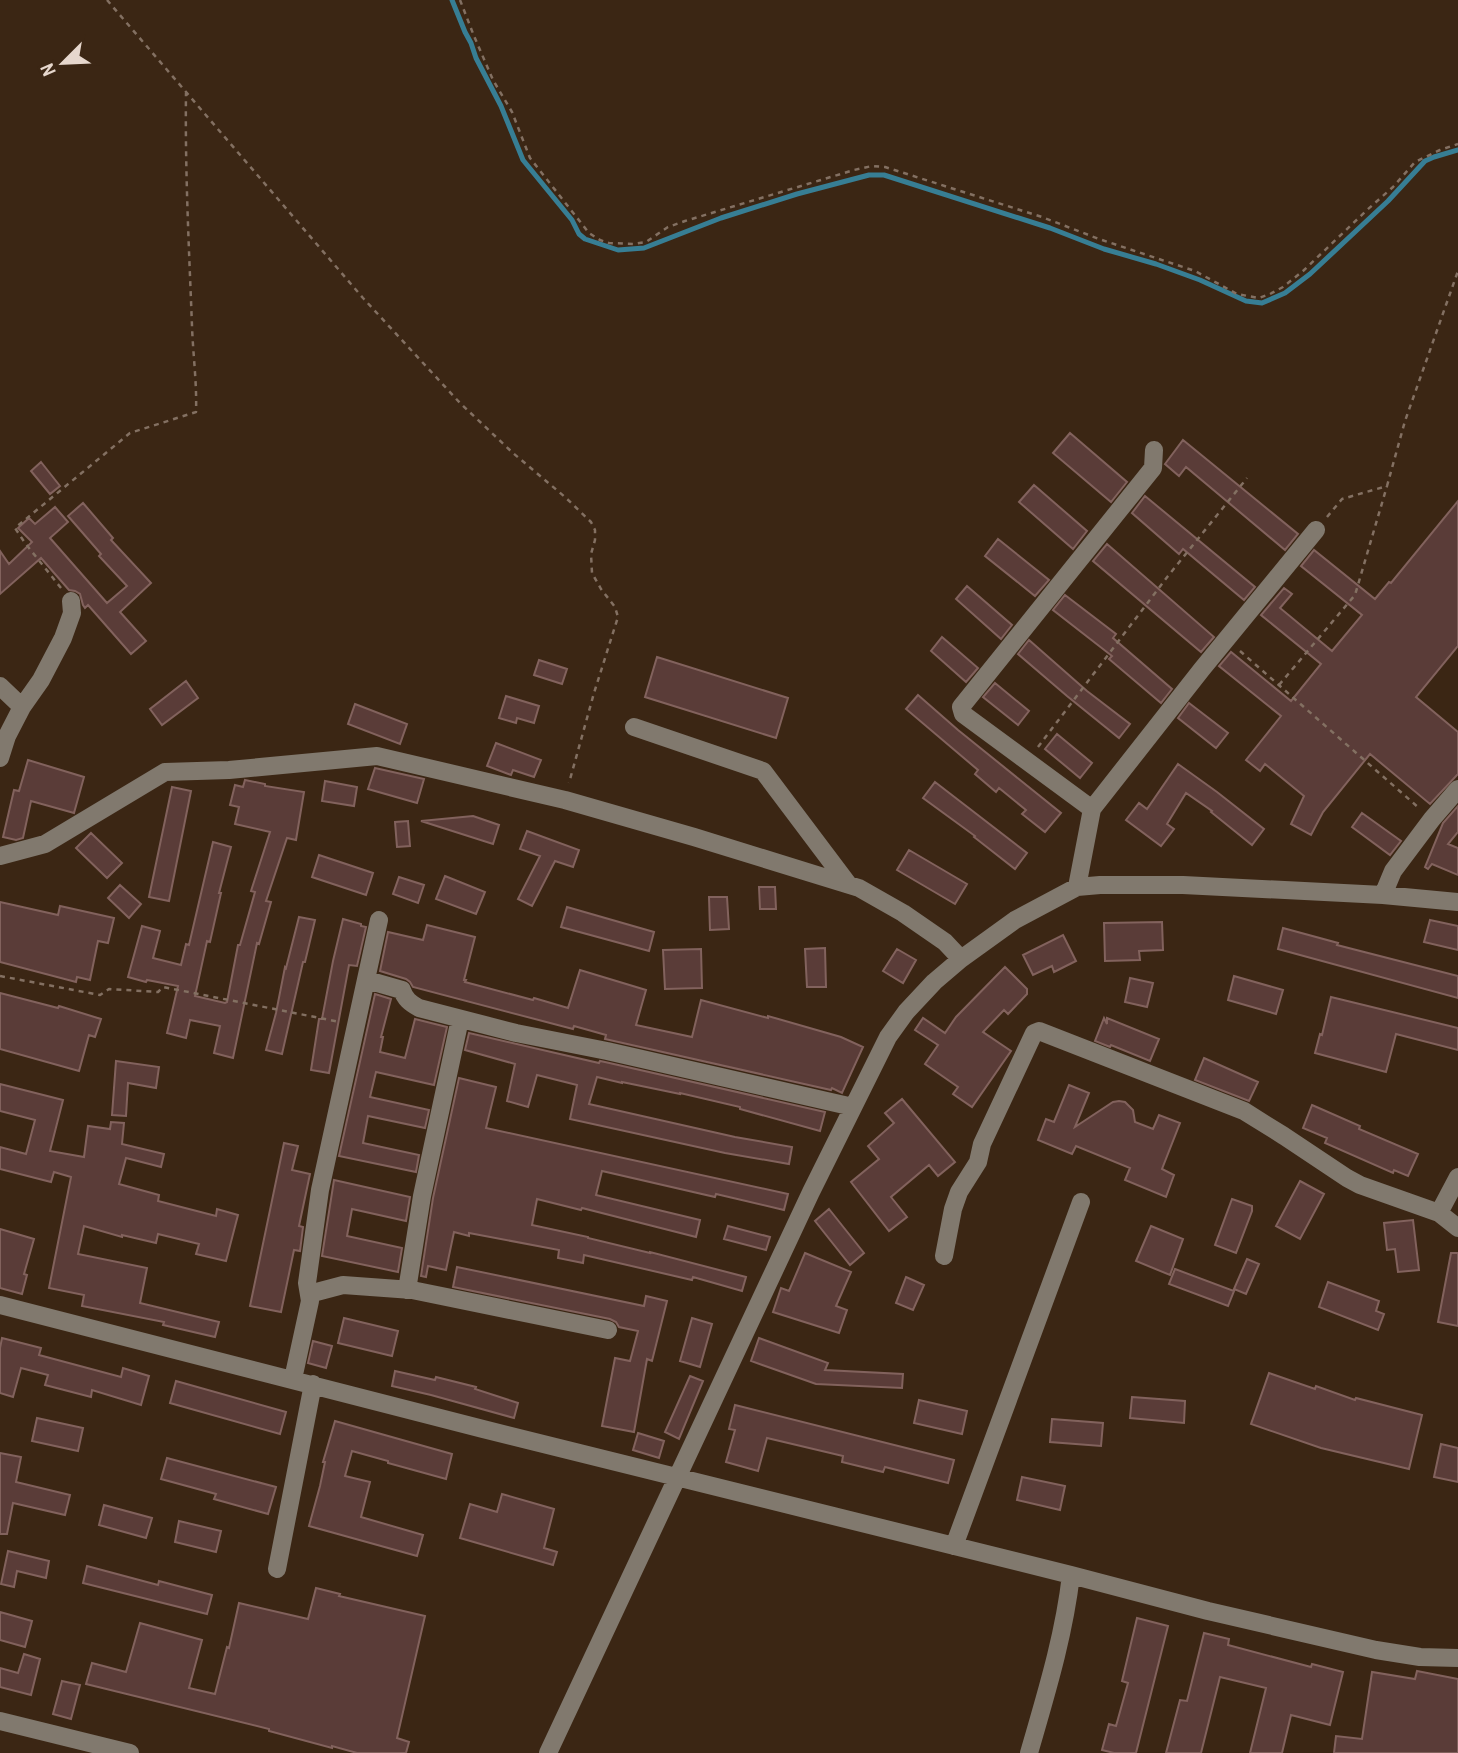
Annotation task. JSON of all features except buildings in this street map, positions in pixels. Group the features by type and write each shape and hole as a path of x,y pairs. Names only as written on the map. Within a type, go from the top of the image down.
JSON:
{"street":[{"path":"1092,809 963,714 961,707 1153,468 1154,450"},
{"path":"1077,887 1092,809 1316,530"},
{"path":"0,758 7,736 22,707 41,680 63,638 72,613 71,601"},
{"path":"0,686 22,707"},
{"path":"634,727 763,771 848,884"},
{"path":"0,856 45,844 165,772 229,770 377,756 565,800 848,884 904,913 945,942 961,959"},
{"path":"1383,895 1393,871 1458,789"},
{"path":"548,1753 811,1192 888,1037 906,1012 934,982 1015,920 1077,887 1154,884 1383,895 1458,902"},
{"path":"293,1379 310,1301 307,1283 320,1190 379,920"},
{"path":"367,980 402,990 405,997 419,1008 460,1019 853,1107"},
{"path":"407,1290 422,1196 460,1019"},
{"path":"944,1255 959,1192 978,1162 982,1144 1034,1033 1039,1031 1244,1111 1347,1178 1439,1213 1458,1228"},
{"path":"1439,1213 1458,1177"},
{"path":"954,1546 1081,1202"},
{"path":"309,1294 343,1285 407,1290 608,1330"},
{"path":"0,1305 1247,1620 1376,1650 1420,1657 1458,1658"},
{"path":"277,1569 313,1384"},
{"path":"1030,1753 1054,1666 1071,1575"},
{"path":"1420,1657 1439,1652 1458,1642"},
{"path":"0,1721 130,1753"}],"path":[{"path":"107,0 363,298 460,403 591,522 595,540 591,555 592,573 618,617 565,800"},
{"path":"460,0 488,69 512,112 530,158 589,233 609,243 646,242 668,227 704,214 854,170 872,166 884,167 1041,217 1195,271 1237,294 1259,298 1283,287 1303,271 1393,187 1415,162 1458,144"},
{"path":"71,601 15,528 130,433 196,412 186,163 186,93"},
{"path":"1279,685 1355,595 1405,421 1458,271"},
{"path":"1027,761 1168,576 1247,478"},
{"path":"1316,530 1342,499 1387,486"},
{"path":"1227,639 1432,819"},
{"path":"0,976 100,995 109,989 158,992 163,987 356,1026"}],"waterway":[{"path":"452,0 523,160 572,220 579,234 585,239 618,250 644,248 721,218 797,194 869,175 884,175 1156,264 1246,301 1262,303 1285,293 1310,274 1388,201 1425,161 1458,150"}]}
